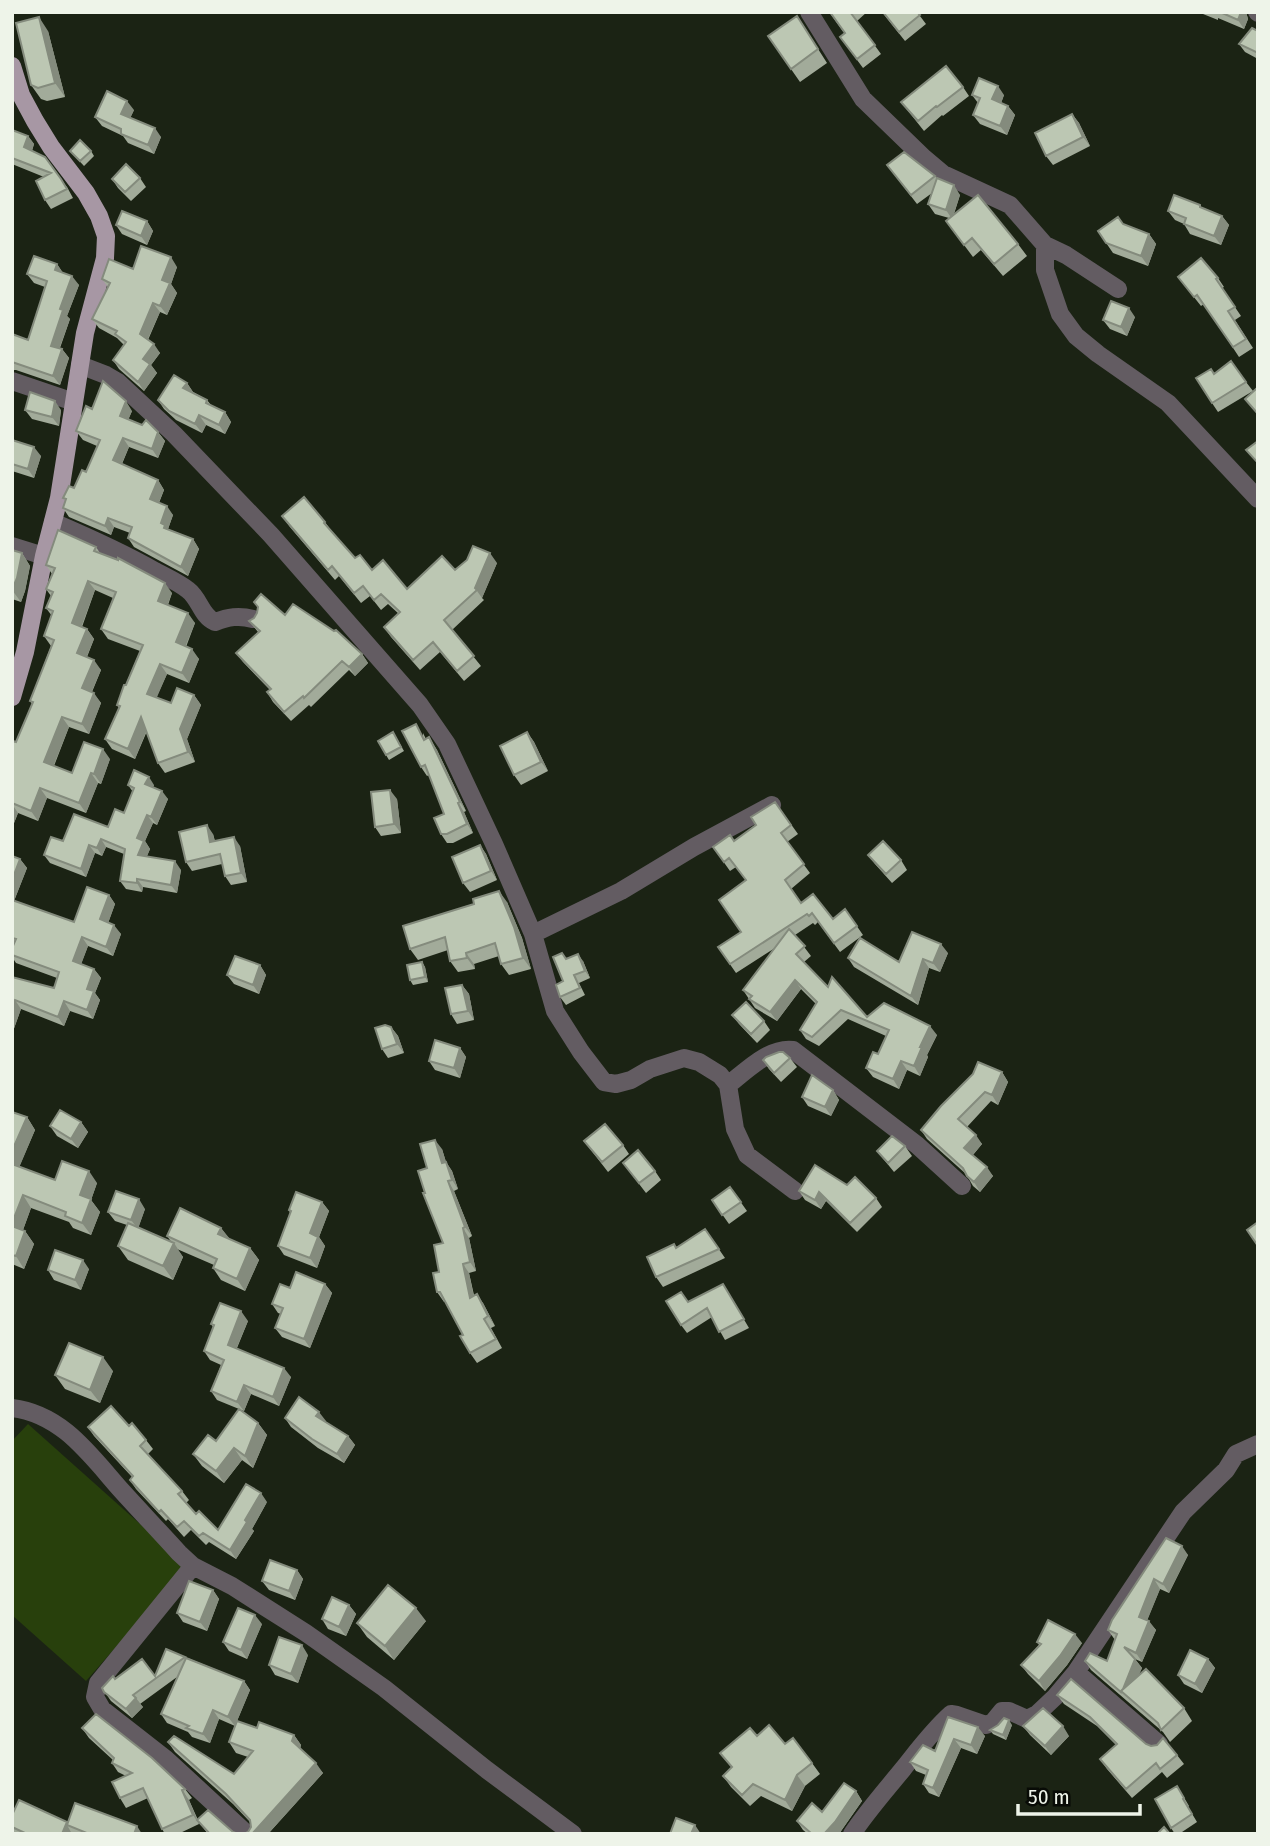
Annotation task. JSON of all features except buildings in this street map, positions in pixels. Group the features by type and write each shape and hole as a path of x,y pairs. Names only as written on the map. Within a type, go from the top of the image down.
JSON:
{"main road":[{"path":"12,66 35,121 86,193 106,236 105,258 85,334 59,498 44,556 25,652 12,697"}],"street":[{"path":"809,12 863,99 924,158 943,174 1010,205 1045,245 1066,255 1118,289"},
{"path":"1045,245 1045,270 1060,314 1076,336 1168,403 1258,499"},
{"path":"80,365 118,382 174,434 271,535 420,705 447,744 494,844 533,934 555,1011 604,1082 616,1084 631,1080 650,1069 684,1058 699,1062 720,1075 728,1085 735,1129 747,1155 795,1191"},
{"path":"12,380 74,402"},
{"path":"53,522 114,548 189,590 207,618 215,622 242,616 253,619"},
{"path":"12,546 44,556"},
{"path":"533,934 621,891 772,805"},
{"path":"728,1085 768,1056 786,1049 793,1050 917,1145 961,1186"},
{"path":"12,1408 50,1420 78,1441 193,1566 232,1586 306,1633 384,1688 573,1834"},
{"path":"852,1834 919,1747 951,1714 986,1725 993,1722 1002,1711 1009,1711 1027,1720 1055,1698 1076,1672 1183,1512 1226,1470 1236,1454 1258,1444"},
{"path":"193,1566 98,1684 95,1697 102,1709 166,1759 247,1834"},
{"path":"1076,1672 1159,1744"}],"green space":[{"path":"28,1424 187,1566 86,1681 12,1615 12,1441"}]}
